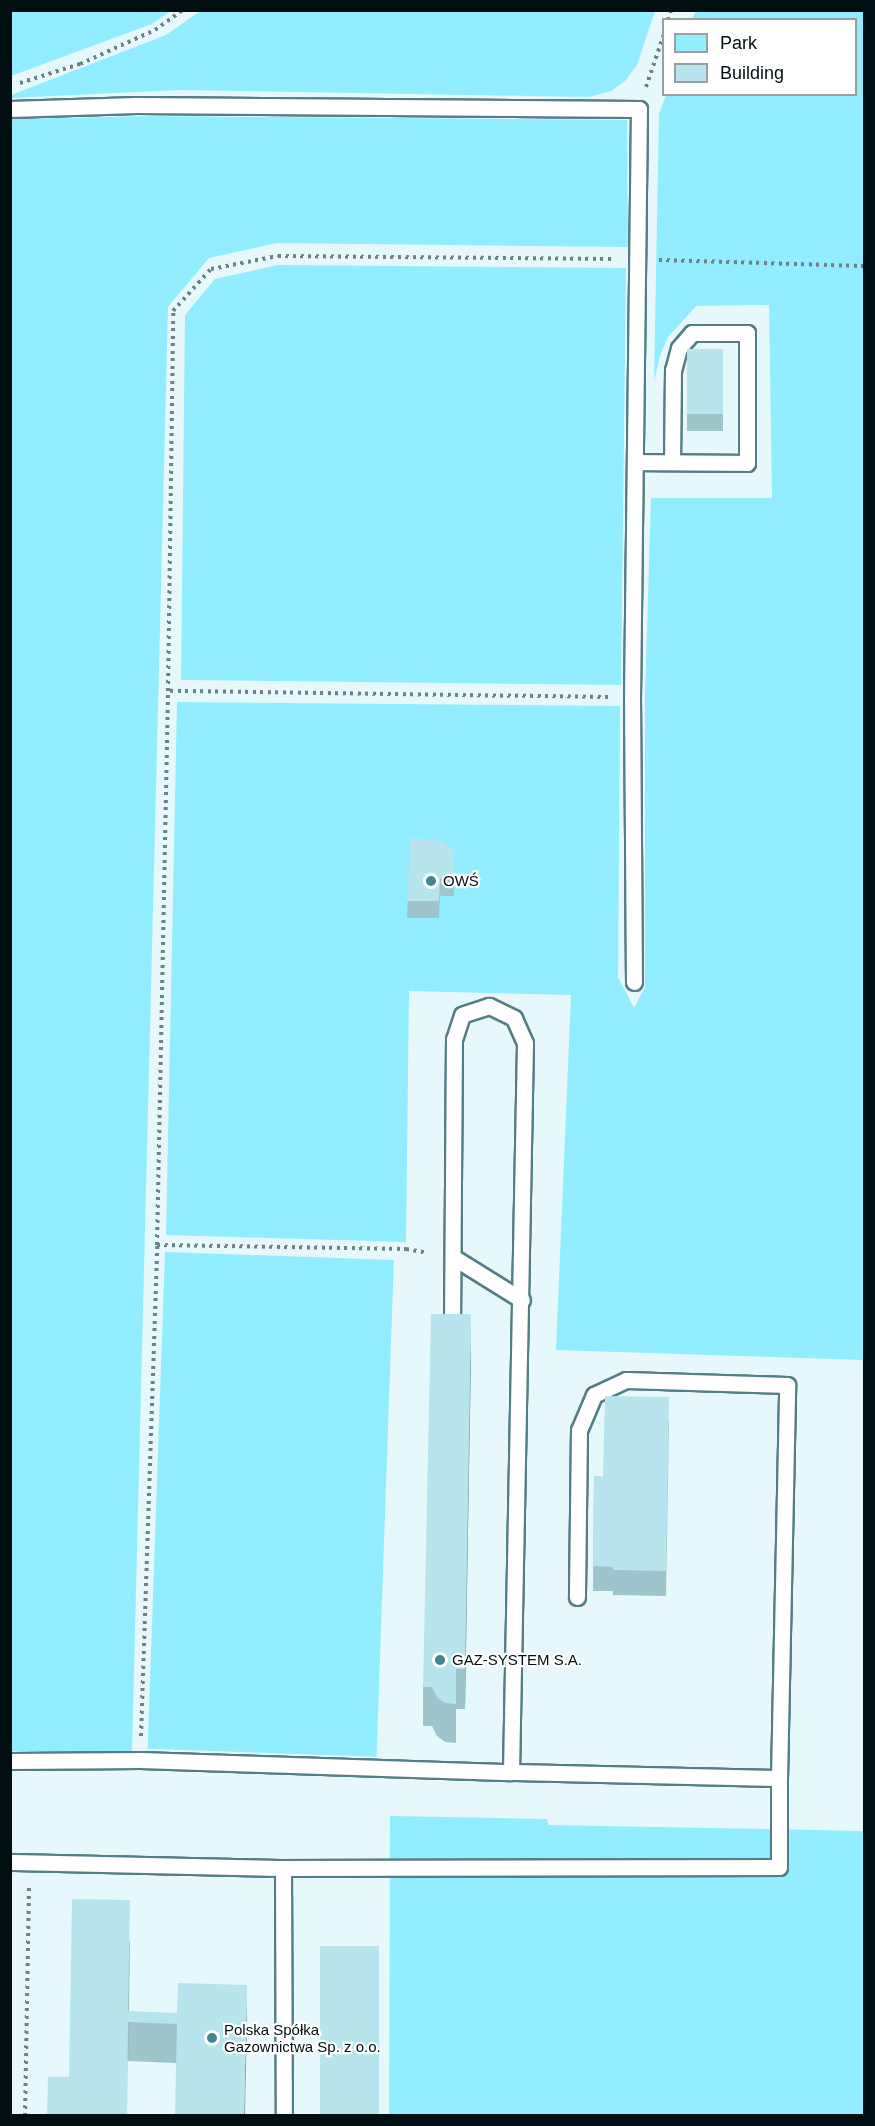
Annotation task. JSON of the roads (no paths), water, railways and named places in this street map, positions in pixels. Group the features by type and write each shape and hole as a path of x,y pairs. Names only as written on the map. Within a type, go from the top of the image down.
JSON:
{"lane":[{"path":"10,109 136,105 639,109 632,697 634,982"},
{"path":"636,462 747,463 747,333 692,333 679,348 673,370 672,462"},
{"path":"452,1326 454,1039 462,1015 489,1006 514,1018 525,1043 522,1300 511,1772"},
{"path":"453,1257 522,1300"},
{"path":"10,1862 283,1868 778,1867 787,1385 626,1380 594,1395 579,1430 577,1597"},
{"path":"10,1761 140,1760 779,1778"},
{"path":"283,1868 284,2115"}],"place":[{"name":"OWŚ","path":"431,881"},
{"name":"GAZ-SYSTEM S.A.","path":"440,1660"},
{"name":"Polska Spółka Gazownictwa Sp. z o.o.","path":"212,2038"}]}
